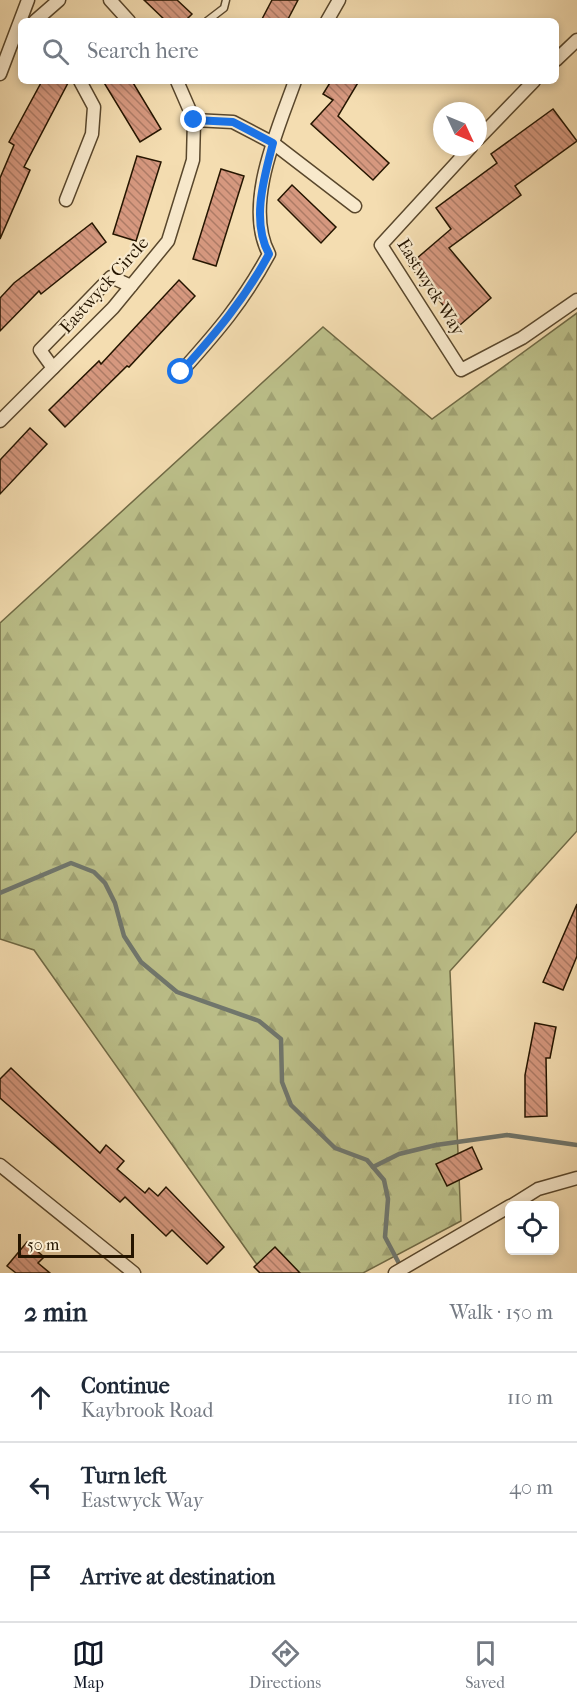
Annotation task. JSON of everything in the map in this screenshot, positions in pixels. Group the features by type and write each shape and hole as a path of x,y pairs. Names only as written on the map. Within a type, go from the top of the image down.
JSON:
{"street":[{"path":"29,0 39,17 59,0"},
{"path":"24,18 29,0"},
{"path":"110,0 126,18"},
{"path":"329,18 339,0"},
{"path":"0,74 18,39"},
{"path":"559,57 577,40"},
{"path":"66,200 92,134 94,107 82,84"},
{"name":"Eastwyck Circle","path":"0,421 131,286 168,241 193,160 194,120 178,84"},
{"path":"181,372 242,302 269,254 263,243 260,206 273,143 294,84"},
{"path":"487,130 531,84"},
{"path":"194,120 233,122 273,143 356,206"},
{"name":"Eastwyck Way","path":"463,156 381,245 461,370 522,338 577,300"},
{"path":"53,368 40,350 111,277 131,286"},
{"path":"0,1165 134,1273"},
{"path":"518,1201 538,1189 577,1178"},
{"path":"395,1273 505,1209"}],"lane":[{"path":"211,18 224,8 226,0"}],"green space":[{"path":"577,313 577,831 450,971 461,1221 363,1273 263,1273 34,950 0,939 0,623 323,327 432,419"}],"building":[{"path":"144,0 177,0 192,14 188,18 163,18"},
{"path":"272,0 298,0 289,18 263,18"},
{"path":"40,84 67,84 24,167 30,170 0,239 0,178 14,145 9,142"},
{"path":"105,84 134,84 161,129 140,142"},
{"path":"329,84 357,84 338,116 389,163 373,180 311,124 333,100 323,94"},
{"path":"553,109 577,141 515,186 521,195 449,248 491,298 460,325 409,265 451,229 436,208 497,163 491,154"},
{"path":"137,156 161,162 136,241 113,234"},
{"path":"221,169 244,176 216,266 193,259"},
{"path":"292,185 336,227 321,243 278,200"},
{"path":"92,223 106,242 41,294 39,291 0,331 0,298 14,283"},
{"path":"179,280 195,296 129,367 127,366 65,427 49,410 99,361 101,364"},
{"path":"30,428 47,444 0,494 0,460"},
{"path":"577,904 577,956 563,990 543,982"},
{"path":"535,1023 556,1027 550,1058 546,1058 547,1116 525,1117 525,1075"},
{"path":"11,1068 100,1153 106,1145 124,1161 117,1169 145,1193 149,1188 158,1196 166,1187 224,1247 207,1264 172,1230 166,1236 125,1197 120,1202 0,1098 0,1079"},
{"path":"472,1147 482,1169 447,1186 436,1164"},
{"path":"27,1242 44,1257 38,1263 50,1273 16,1273 7,1266"},
{"path":"275,1247 300,1273 260,1273 254,1267"}],"waterway":[{"path":"0,893 71,863 94,872 105,883 115,903 124,936 141,962 177,992 259,1021 281,1039 282,1082 291,1105 335,1148 367,1160 384,1180 388,1199 385,1237 402,1269"},
{"path":"373,1167 399,1154 436,1145 507,1135 577,1145"}],"route":[{"path":"181,372 221,329 248,293 269,254 263,243 260,206 273,143 233,122 194,120"}]}
